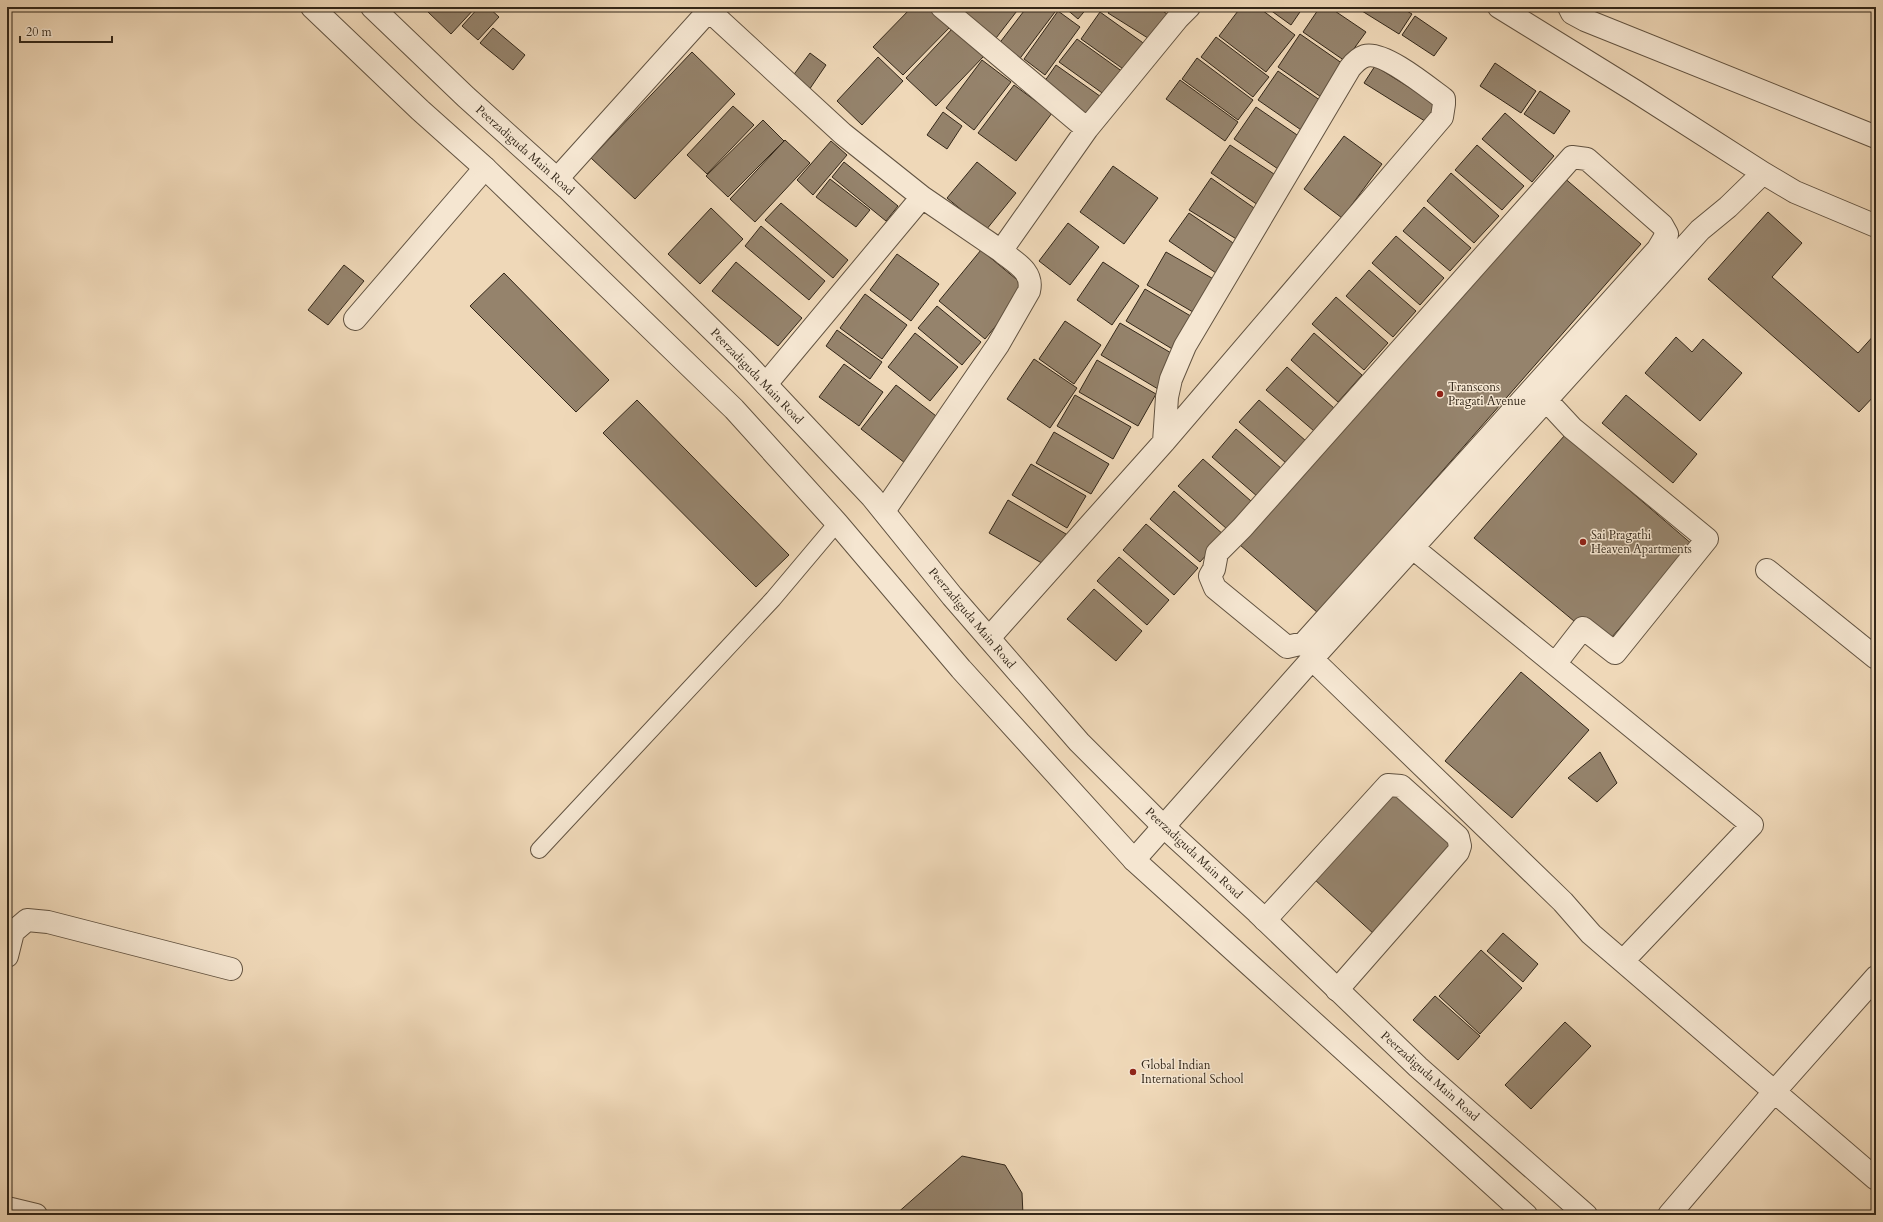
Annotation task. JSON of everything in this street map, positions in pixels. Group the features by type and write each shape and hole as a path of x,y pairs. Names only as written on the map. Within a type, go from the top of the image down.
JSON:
{"street":[{"path":"312,7 420,110 486,168 734,409 838,523 961,670 1134,860 1522,1213"},
{"name":"Peerzadiguda Main Road","path":"372,7 466,97 558,179 766,384 884,511 989,638 1079,742 1164,826 1265,920 1418,1068 1586,1215"},
{"path":"942,7 1087,129"},
{"path":"1499,7 1635,90 1795,192 1876,226"},
{"path":"1570,7 1572,13 1585,20 1876,137"},
{"path":"558,179 709,8 843,134 922,197 1001,251 1030,277 1031,283 1029,291 998,345 884,511"},
{"path":"1001,251 1087,129 1177,10"},
{"path":"989,638 1164,442 1442,117 1444,99 1406,71 1379,57 1366,56 1354,62 1350,68 1185,346 1171,379 1168,391 1164,442"},
{"path":"1134,860 1312,659 1413,548 1550,387 1658,249 1667,234 1662,225 1587,159 1572,157 1248,522 1217,553 1214,569 1210,576 1215,588 1287,647 1304,643 1550,387 1700,230 1728,207 1763,173"},
{"path":"355,319 486,168"},
{"path":"766,384 922,197"},
{"path":"1550,387 1572,428 1707,539 1615,653 1583,628 1555,664"},
{"path":"1413,548 1752,825 1623,961"},
{"path":"1767,570 1876,658"},
{"path":"1312,659 1563,902 1591,934 1876,1180"},
{"path":"1265,920 1388,785 1401,786 1458,837 1460,846 1458,852 1337,990"},
{"path":"7,956 13,932 26,920 48,922 231,969"},
{"path":"1668,1215 1876,977"},
{"path":"7,1208 36,1215"}],"lane":[{"path":"539,850 773,599 838,523"}],"building":[{"path":"432,7 476,7 451,34 428,12"},
{"path":"479,7 488,7 499,17 478,40 462,26"},
{"path":"912,7 934,7 952,25 903,75 873,47"},
{"path":"967,7 1020,7 993,42 960,16"},
{"path":"1027,7 1058,8 1018,61 998,45"},
{"path":"1064,7 1088,7 1078,19"},
{"path":"1112,7 1157,7 1167,14 1151,40 1108,13"},
{"path":"1241,7 1258,7 1295,35 1266,72 1219,36"},
{"path":"1266,7 1298,7 1302,9 1291,25"},
{"path":"1320,7 1329,7 1366,32 1345,61 1303,32"},
{"path":"1364,7 1400,7 1412,14 1399,34 1362,11"},
{"path":"1058,11 1080,27 1045,75 1024,59"},
{"path":"1100,12 1146,45 1126,71 1081,39"},
{"path":"1415,16 1447,38 1434,56 1402,35"},
{"path":"493,28 525,55 513,70 480,43"},
{"path":"953,28 984,56 936,106 906,78"},
{"path":"1300,34 1346,66 1324,99 1278,67"},
{"path":"1216,37 1269,77 1253,97 1201,57"},
{"path":"1077,39 1123,72 1105,95 1059,62"},
{"path":"692,52 735,94 635,199 591,158"},
{"path":"810,53 826,65 809,90 792,77"},
{"path":"878,57 903,81 862,125 837,101"},
{"path":"1197,58 1253,100 1238,120 1182,79"},
{"path":"982,60 1011,82 974,130 946,108"},
{"path":"1495,63 1536,91 1521,113 1480,86"},
{"path":"1056,65 1104,99 1090,119 1042,85"},
{"path":"1375,66 1439,106 1428,123 1364,83"},
{"path":"1278,71 1324,103 1304,132 1258,100"},
{"path":"1180,80 1238,122 1225,141 1166,99"},
{"path":"1014,85 1052,113 1016,161 978,133"},
{"path":"1540,91 1570,111 1554,134 1524,114"},
{"path":"733,106 754,125 707,174 687,155"},
{"path":"1256,107 1303,139 1281,171 1234,139"},
{"path":"943,112 962,126 947,149 927,135"},
{"path":"1505,113 1554,156 1532,182 1482,139"},
{"path":"763,120 784,141 728,197 706,176"},
{"path":"1344,136 1382,164 1342,218 1304,189"},
{"path":"785,140 810,163 755,222 730,199"},
{"path":"831,141 847,155 813,195 797,180"},
{"path":"1230,145 1277,176 1258,205 1211,173"},
{"path":"1477,145 1524,186 1502,210 1455,170"},
{"path":"844,162 898,206 886,221 832,177"},
{"path":"977,162 1016,193 986,230 947,198"},
{"path":"1113,166 1158,198 1124,244 1080,212"},
{"path":"1451,173 1499,216 1474,243 1427,201"},
{"name":"Transcons Pragati Avenue","path":"1562,176 1641,244 1318,613 1240,545"},
{"path":"1211,178 1257,210 1238,240 1189,210"},
{"path":"830,179 870,210 856,227 816,197"},
{"path":"781,203 848,260 833,278 765,220"},
{"path":"1424,207 1471,248 1450,271 1403,231"},
{"path":"711,208 743,239 700,284 668,254"},
{"path":"1768,212 1802,243 1772,277 1858,353 1876,333 1876,394 1859,412 1708,279"},
{"path":"1189,213 1239,247 1219,275 1169,241"},
{"path":"1068,223 1099,247 1070,285 1039,261"},
{"path":"761,226 825,281 809,300 745,246"},
{"path":"1396,236 1444,278 1420,305 1372,263"},
{"path":"981,250 1027,288 985,339 939,301"},
{"path":"1166,252 1217,281 1198,315 1147,285"},
{"path":"897,254 939,284 911,321 870,290"},
{"path":"736,262 802,318 778,346 712,291"},
{"path":"1103,262 1139,286 1112,325 1077,300"},
{"path":"344,265 364,281 328,325 308,310"},
{"path":"1369,270 1416,311 1393,337 1346,296"},
{"path":"504,273 609,380 576,412 470,306"},
{"path":"1145,289 1194,318 1174,350 1126,321"},
{"path":"865,294 907,325 882,359 840,328"},
{"path":"1336,297 1388,343 1364,370 1312,324"},
{"path":"937,306 981,342 962,365 918,328"},
{"path":"1065,321 1101,345 1074,384 1039,359"},
{"path":"1120,323 1178,357 1158,389 1101,355"},
{"path":"837,330 882,362 870,379 826,346"},
{"path":"915,333 958,367 930,401 888,367"},
{"path":"1314,333 1362,375 1338,402 1291,360"},
{"path":"1676,337 1692,352 1703,339 1742,373 1700,421 1645,373"},
{"path":"1034,359 1077,388 1050,428 1007,399"},
{"path":"1097,360 1156,394 1138,426 1079,392"},
{"path":"844,364 883,392 859,426 819,397"},
{"path":"1287,367 1334,408 1314,431 1266,390"},
{"path":"896,385 940,419 905,463 861,429"},
{"path":"1075,395 1131,427 1113,459 1057,426"},
{"path":"1626,395 1697,454 1673,483 1602,423"},
{"path":"637,400 789,555 756,587 603,433"},
{"path":"1259,400 1306,441 1286,463 1239,422"},
{"path":"1236,429 1282,469 1258,497 1212,457"},
{"path":"1054,432 1109,464 1091,494 1036,463"},
{"name":"Sai Pragathi Heaven Apartments","path":"1565,435 1693,545 1604,646 1474,538"},
{"path":"1203,459 1251,501 1227,529 1178,486"},
{"path":"1031,464 1086,496 1067,528 1012,495"},
{"path":"1174,491 1224,535 1200,562 1150,519"},
{"path":"1008,500 1066,534 1047,566 989,533"},
{"path":"1146,524 1198,568 1174,595 1123,550"},
{"path":"1119,557 1169,600 1147,625 1097,581"},
{"path":"1094,589 1142,631 1116,661 1067,619"},
{"path":"1521,672 1589,730 1512,818 1445,761"},
{"path":"1600,752 1617,783 1597,802 1568,778"},
{"path":"1392,792 1453,847 1375,935 1314,879"},
{"path":"1503,933 1538,964 1523,982 1487,951"},
{"path":"1481,950 1522,988 1480,1034 1439,996"},
{"path":"1435,996 1480,1036 1458,1060 1413,1020"},
{"path":"1565,1022 1591,1046 1531,1109 1505,1085"},
{"path":"962,1156 1005,1165 1022,1193 1023,1215 895,1215"}],"place":[{"name":"Transcons Pragati Avenue","path":"1440,394"},
{"name":"Sai Pragathi Heaven Apartments","path":"1583,542"},
{"name":"Global Indian International School","path":"1133,1072"}]}
